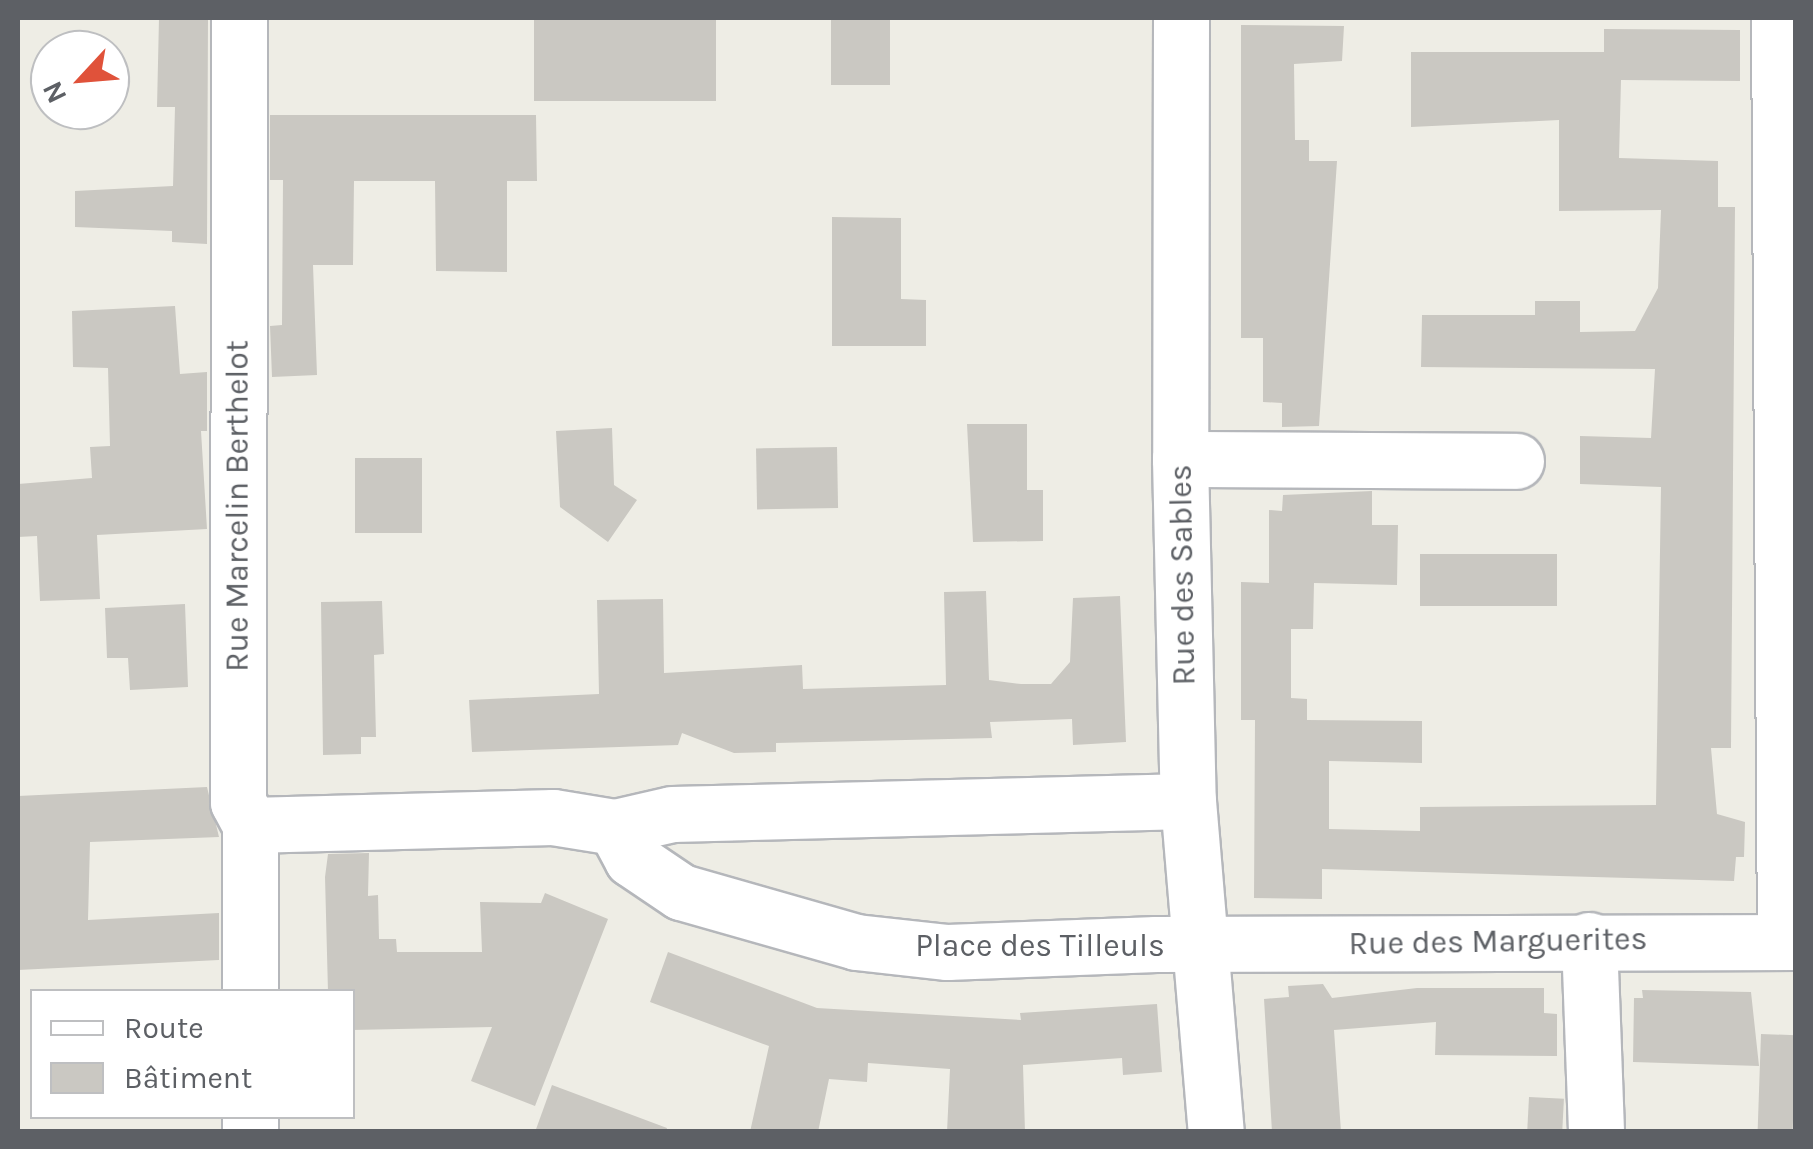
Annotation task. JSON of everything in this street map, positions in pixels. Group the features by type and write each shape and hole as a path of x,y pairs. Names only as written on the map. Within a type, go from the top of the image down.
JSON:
{"street":[{"name":"Rue Marcelin Berthelot","path":"239,18 238,802 250,825 250,989"},
{"name":"Rue des Sables","path":"1181,18 1180,459 1188,800 1216,1132"},
{"path":"1779,18 1790,942"},
{"path":"1180,459 1516,462"},
{"path":"250,825 553,817 615,828 672,814 1188,800"},
{"name":"Place des Tilleuls","path":"615,828 632,859 681,892 856,942 947,952 1200,947"},
{"path":"1589,940 1596,1132"},
{"name":"Rue des Marguerites","path":"1200,947 1589,940 1790,942"}],"building":[{"path":"159,18 208,18 207,244 172,242 172,231 75,227 75,191 173,186 175,107 157,107"},
{"path":"534,18 716,18 716,101 534,101"},
{"path":"831,18 890,18 890,85 831,85"},
{"path":"1241,25 1344,26 1342,61 1294,64 1295,140 1309,140 1309,161 1337,161 1319,426 1282,427 1282,403 1263,402 1263,338 1241,338"},
{"path":"1604,29 1740,30 1740,81 1621,80 1619,158 1718,161 1718,207 1735,207 1731,748 1711,748 1717,814 1745,822 1744,857 1736,857 1734,881 1322,869 1322,899 1254,898 1255,720 1241,720 1241,582 1269,583 1269,510 1282,511 1283,495 1372,491 1372,525 1398,525 1397,585 1314,583 1313,629 1291,629 1291,698 1307,699 1307,720 1422,721 1422,763 1329,761 1329,829 1420,831 1420,807 1656,805 1661,487 1580,484 1580,436 1651,438 1655,369 1421,367 1422,315 1535,315 1535,301 1580,301 1580,332 1635,331 1658,288 1661,210 1559,211 1559,120 1411,127 1411,52 1604,52"},
{"path":"270,115 536,115 537,181 507,181 507,272 436,271 435,181 354,181 353,265 313,265 317,375 272,377 270,326 282,325 283,180 270,180"},
{"path":"832,217 901,218 901,299 926,300 926,346 832,346"},
{"path":"175,306 180,374 207,372 207,431 201,431 207,529 97,535 100,599 40,601 37,536 18,537 18,484 92,478 90,447 110,446 108,368 73,367 72,311"},
{"path":"967,424 1027,424 1027,490 1043,490 1043,541 973,542"},
{"path":"612,428 614,485 637,500 608,542 560,507 556,431"},
{"path":"837,447 838,508 757,509 756,448"},
{"path":"355,458 422,458 422,533 355,533"},
{"path":"1420,554 1557,554 1557,606 1420,606"},
{"path":"986,591 989,680 1021,684 1051,684 1070,662 1073,598 1120,596 1126,742 1073,745 1072,719 990,722 992,738 776,743 776,752 734,753 682,733 678,745 472,752 469,700 599,694 597,600 663,599 664,673 802,665 803,689 946,685 944,592"},
{"path":"382,601 384,654 374,655 376,737 361,737 361,754 323,755 321,602"},
{"path":"185,604 188,687 130,690 128,658 107,658 105,608"},
{"path":"207,787 219,837 90,842 88,920 219,913 219,960 18,970 18,796"},
{"path":"369,853 368,896 378,895 379,939 396,939 397,952 482,952 480,902 541,903 545,893 608,919 535,1106 471,1081 492,1027 355,1030 355,989 328,989 328,854"},
{"path":"668,952 817,1008 1021,1020 1020,1013 1157,1004 1162,1072 1123,1075 1122,1058 1023,1065 1025,1132 947,1132 950,1069 868,1063 867,1082 829,1079 818,1132 750,1132 769,1046 650,1002"},
{"path":"1323,984 1332,998 1417,988 1544,988 1544,1013 1557,1014 1557,1056 1435,1055 1436,1022 1334,1030 1341,1132 1272,1132 1264,999 1289,997 1288,986"},
{"path":"1642,990 1751,992 1759,1066 1633,1062 1634,998 1643,998"},
{"path":"1761,1034 1796,1035 1793,1132 1758,1132"},
{"path":"552,1085 667,1128 666,1132 535,1132"},
{"path":"1529,1097 1564,1099 1562,1132 1527,1132"}]}
